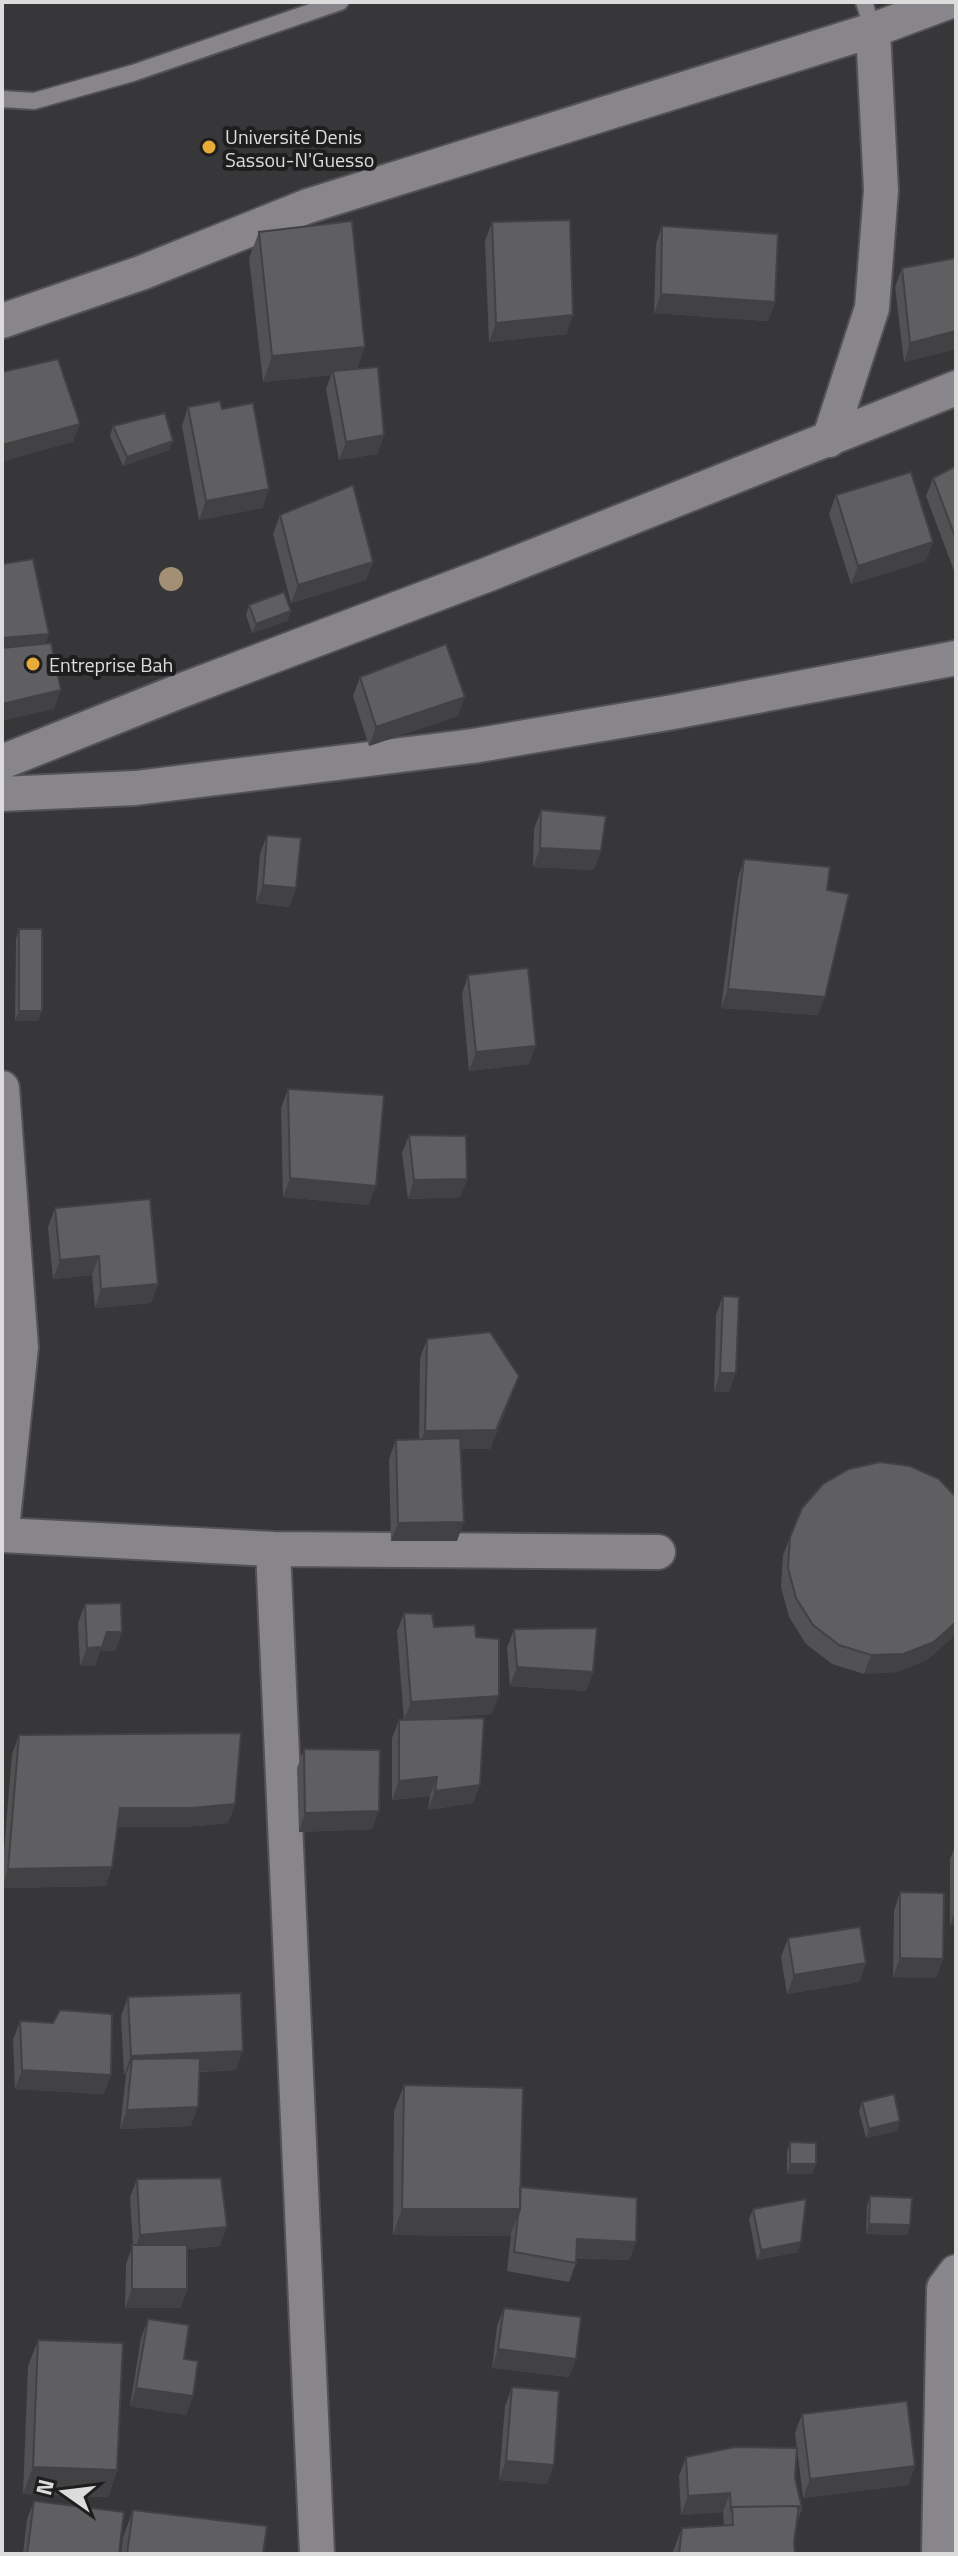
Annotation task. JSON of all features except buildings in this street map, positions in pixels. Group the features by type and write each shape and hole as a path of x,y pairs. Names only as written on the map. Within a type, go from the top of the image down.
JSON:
{"street":[{"path":"2,321 141,273 308,206 868,16 948,2"},
{"path":"829,440 872,308 881,190 868,16"},
{"path":"2,762 956,388"},
{"path":"2,794 136,788 473,746 956,658"},
{"path":"2,1088 21,1347 2,1529"},
{"path":"2,1535 273,1549 658,1552"},
{"path":"273,1549 317,2554"},
{"path":"939,2554 944,2288 956,2272"}],"lane":[{"path":"2,99 34,101 133,73 340,2"}],"place":[{"name":"Université Denis Sassou-N'Guesso","path":"209,147"},
{"name":"Entreprise Bah","path":"33,664"}]}
